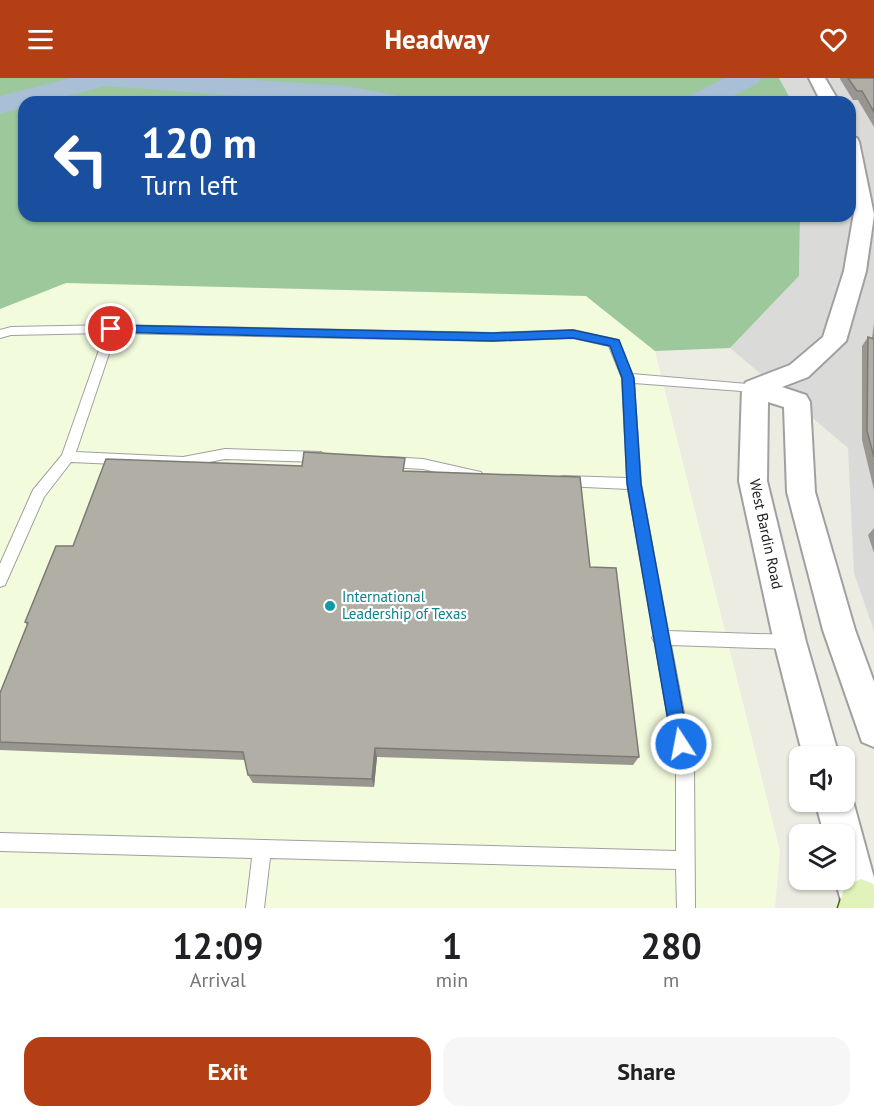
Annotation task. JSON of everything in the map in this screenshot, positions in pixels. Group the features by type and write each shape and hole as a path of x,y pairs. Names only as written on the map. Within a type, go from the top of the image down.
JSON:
{"street":[{"path":"817,78 827,96"},
{"path":"755,388 799,371 834,341 855,271 864,213 856,172"},
{"path":"755,388 796,402 801,492 839,630 874,730"},
{"name":"West Bardin Road","path":"755,388 753,481 790,642 818,746"},
{"path":"855,881 862,906"}],"lane":[{"path":"0,334 111,329 493,337 573,334 615,343 628,378 634,484 660,638 685,765 686,908"},
{"path":"0,581 38,494 68,457 111,329"},
{"path":"628,378 755,388"},
{"path":"68,457 183,462 225,454 338,458"},
{"path":"370,460 423,464 490,477"},
{"path":"550,480 634,484"},
{"path":"660,638 790,642"},
{"path":"0,842 686,860"},
{"path":"255,908 262,849"}],"shaded area":[{"path":"779,78 874,78 874,631 854,573 848,448 730,348 799,276 800,222 856,222 856,96 789,96"},
{"path":"66,283 586,296 655,351 780,851 775,908 0,908 0,309"}],"green space":[{"path":"0,78 779,78 789,96 18,96 18,222 800,222 799,276 730,348 655,351 586,296 66,283 0,309"}],"building":[{"path":"848,78 874,78 874,112 862,91 857,91"},
{"path":"868,337 874,339 874,457 867,431"},
{"name":"International Leadership of Texas","path":"304,452 405,458 403,471 580,477 590,567 616,568 639,757 375,748 372,779 248,775 243,752 0,742 0,693 28,623 25,622 56,546 73,546 106,459 302,466"}],"waterway":[{"path":"35,96 104,78"},
{"path":"105,78 352,96"},
{"path":"711,96 747,78"},
{"path":"0,105 18,100"}],"place":[{"name":"International Leadership of Texas","path":"330,606"}],"route":[{"path":"111,329 493,337 573,334 615,343 628,378 634,484 660,638 681,744"}]}
